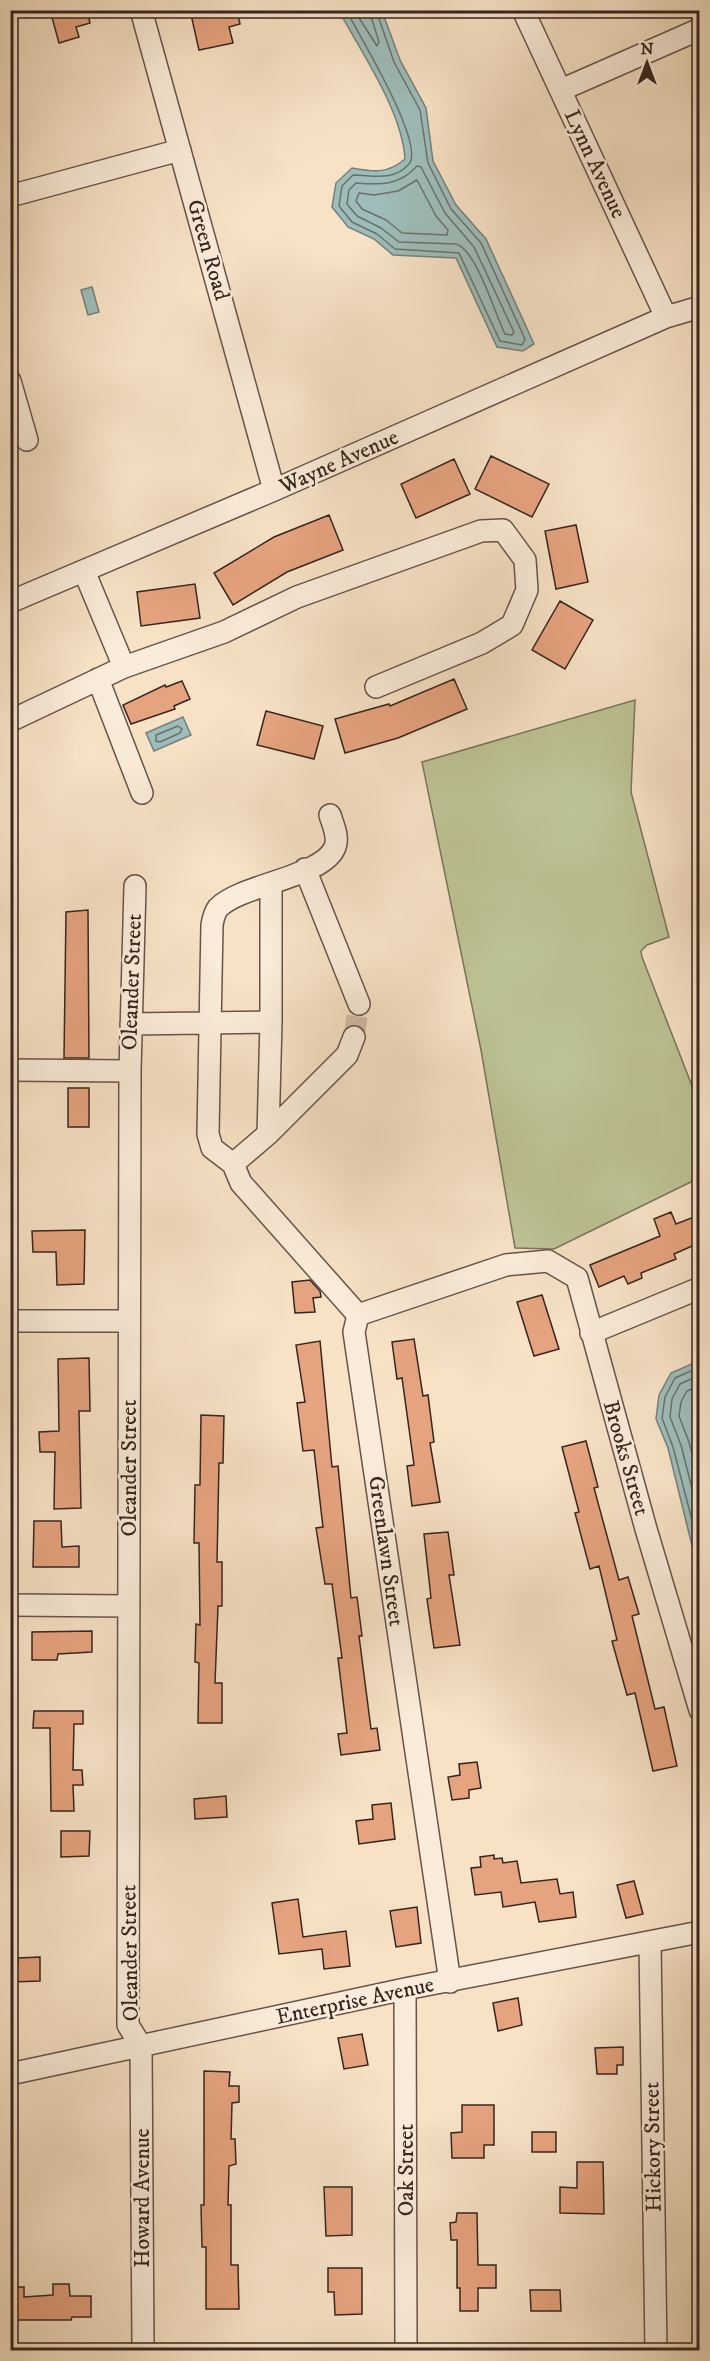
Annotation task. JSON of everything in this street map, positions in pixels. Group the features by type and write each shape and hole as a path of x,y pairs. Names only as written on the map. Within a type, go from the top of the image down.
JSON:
{"street":[{"name":"Green Road","path":"141,10 274,490"},
{"name":"Lynn Avenue","path":"523,10 666,317"},
{"path":"561,90 699,29"},
{"path":"10,196 180,150"},
{"name":"Wayne Avenue","path":"666,317 699,297"},
{"name":"Wayne Avenue","path":"10,602 274,490 666,317 699,307"},
{"path":"10,381 27,440"},
{"path":"10,721 124,667 224,632 297,597 482,531 503,530 525,560 527,590 512,625 482,643 376,687"},
{"path":"84,571 124,667"},
{"path":"98,679 142,792"},
{"path":"330,815 336,834 335,847 325,860 271,885 234,896 217,909 212,925 208,1134 212,1148 233,1164 241,1183 358,1315"},
{"path":"305,869 359,1004"},
{"path":"268,1134 271,885"},
{"name":"Oleander Street","path":"135,886 129,1071 128,2025 141,2046"},
{"path":"131,1024 209,1025 271,1022"},
{"path":"233,1164 268,1134 347,1055 354,1037"},
{"path":"10,1070 129,1071"},
{"name":"Brooks Street","path":"358,1315 506,1265 548,1261 578,1278 591,1333 699,1710"},
{"path":"591,1333 699,1288"},
{"name":"Greenlawn Street","path":"358,1315 354,1332 450,1982"},
{"path":"10,1321 129,1321"},
{"path":"10,1605 129,1606"},
{"name":"Enterprise Avenue","path":"10,2074 405,1989 699,1932"},
{"name":"Hickory Street","path":"650,1943 656,2350"},
{"name":"Oak Street","path":"405,1989 406,2350"},
{"name":"Howard Avenue","path":"141,2046 143,2350"}],"green space":[{"path":"635,700 631,792 669,937 647,945 641,951 699,1104 699,1178 554,1249 515,1248 481,1050 422,762"}],"water":[{"path":"339,11 382,11 400,60 426,108 433,161 456,205 486,239 534,344 523,351 497,347 456,258 393,255 374,239 348,227 332,207 336,183 352,168 380,171 399,164 405,159 397,122 389,102"},
{"path":"92,287 99,312 88,315 81,290"},
{"path":"183,717 191,735 154,751 146,733"},
{"path":"699,1361 699,1574 668,1448 656,1419 659,1395 671,1373"}],"building":[{"path":"50,10 87,10 90,23 76,27 79,37 59,43"},
{"path":"190,10 237,10 240,24 229,27 233,43 199,50"},
{"path":"491,456 549,484 532,517 475,489"},
{"path":"454,459 470,494 416,518 401,484"},
{"path":"329,515 343,550 287,572 233,605 214,573 274,537"},
{"path":"576,525 588,582 556,589 545,531"},
{"path":"195,584 200,618 141,626 137,592"},
{"path":"560,601 593,620 565,669 532,650"},
{"path":"454,679 467,709 398,738 345,753 335,719 389,704 390,706"},
{"path":"182,681 190,699 174,706 175,709 131,724 123,705 165,685 166,687"},
{"path":"266,711 323,726 314,759 257,745"},
{"path":"88,910 89,1058 64,1058 66,912"},
{"path":"68,1088 89,1088 89,1127 68,1127"},
{"path":"671,1212 676,1224 699,1215 699,1243 674,1254 676,1259 641,1273 642,1278 628,1284 624,1276 599,1287 590,1265 660,1236 654,1219"},
{"path":"85,1230 84,1284 57,1285 56,1252 33,1252 32,1231"},
{"path":"310,1280 320,1291 321,1297 313,1298 315,1312 295,1313 292,1282"},
{"path":"542,1295 559,1349 534,1356 517,1302"},
{"path":"414,1339 423,1396 428,1395 434,1442 430,1443 440,1502 412,1506 407,1466 414,1465 402,1378 397,1379 392,1342"},
{"path":"320,1341 332,1467 338,1466 351,1598 357,1597 362,1636 359,1636 371,1729 377,1728 380,1750 341,1755 338,1734 347,1733 338,1658 342,1658 332,1584 325,1584 316,1528 323,1527 314,1450 303,1451 297,1403 305,1402 296,1345"},
{"path":"89,1358 90,1411 79,1411 81,1508 54,1509 55,1452 40,1452 39,1432 59,1431 58,1359"},
{"path":"201,1415 224,1416 223,1463 219,1463 217,1562 222,1562 222,1606 218,1606 215,1683 222,1683 222,1723 198,1723 199,1663 195,1662 196,1624 200,1625 199,1543 194,1543 195,1485 200,1485"},
{"path":"586,1441 598,1487 594,1488 619,1580 628,1577 639,1614 632,1616 655,1709 664,1707 677,1766 653,1771 635,1693 627,1695 612,1641 617,1640 599,1566 590,1569 575,1513 579,1512 562,1447"},
{"path":"34,1521 61,1521 62,1547 79,1546 79,1567 33,1567"},
{"path":"448,1532 454,1575 449,1575 460,1645 434,1648 427,1599 431,1598 424,1534"},
{"path":"92,1631 92,1652 58,1654 57,1660 32,1660 32,1632"},
{"path":"34,1711 83,1711 83,1724 74,1724 73,1770 82,1770 83,1785 73,1785 74,1811 51,1811 50,1728 33,1728"},
{"path":"477,1762 481,1788 469,1790 469,1798 452,1800 448,1777 460,1775 459,1764"},
{"path":"226,1796 227,1817 195,1819 194,1799"},
{"path":"391,1803 395,1839 359,1844 356,1821 373,1819 372,1805"},
{"path":"61,1831 90,1831 89,1856 61,1857"},
{"path":"494,1855 494,1859 502,1858 503,1863 517,1861 521,1883 557,1879 560,1894 573,1892 576,1917 539,1922 535,1902 503,1907 501,1892 475,1895 471,1868 481,1867 480,1857"},
{"path":"634,1881 643,1914 626,1918 617,1885"},
{"path":"298,1899 303,1937 346,1931 350,1966 324,1969 322,1949 279,1954 272,1903"},
{"path":"417,1907 421,1943 396,1947 390,1911"},
{"path":"40,1957 40,1981 12,1982 12,1965 18,1964 18,1958"},
{"path":"518,1998 522,2025 498,2031 493,2003"},
{"path":"362,2034 368,2065 344,2069 338,2038"},
{"path":"623,2047 623,2065 617,2065 617,2074 597,2074 595,2048"},
{"path":"204,2071 230,2072 229,2086 239,2086 239,2102 232,2103 231,2139 235,2139 236,2164 229,2166 228,2205 231,2205 231,2265 238,2265 239,2309 206,2309 206,2247 202,2247 201,2205 204,2205"},
{"path":"462,2105 494,2105 494,2145 484,2145 484,2158 452,2158 451,2133 462,2132"},
{"path":"532,2132 556,2132 556,2152 532,2152"},
{"path":"577,2162 603,2162 604,2214 560,2213 560,2187 577,2188"},
{"path":"324,2187 352,2187 352,2235 326,2236"},
{"path":"457,2213 477,2213 478,2265 496,2265 496,2288 478,2288 478,2311 460,2311 460,2288 457,2288 457,2240 451,2240 450,2223 456,2222"},
{"path":"328,2268 362,2268 362,2314 335,2315 334,2292 328,2292"},
{"path":"53,2284 69,2284 70,2296 91,2296 91,2317 72,2317 71,2320 10,2320 10,2287 24,2287 24,2297 53,2295"},
{"path":"530,2290 560,2290 561,2311 531,2311"}],"tunnel":[{"path":"354,1037 359,1004"}]}
